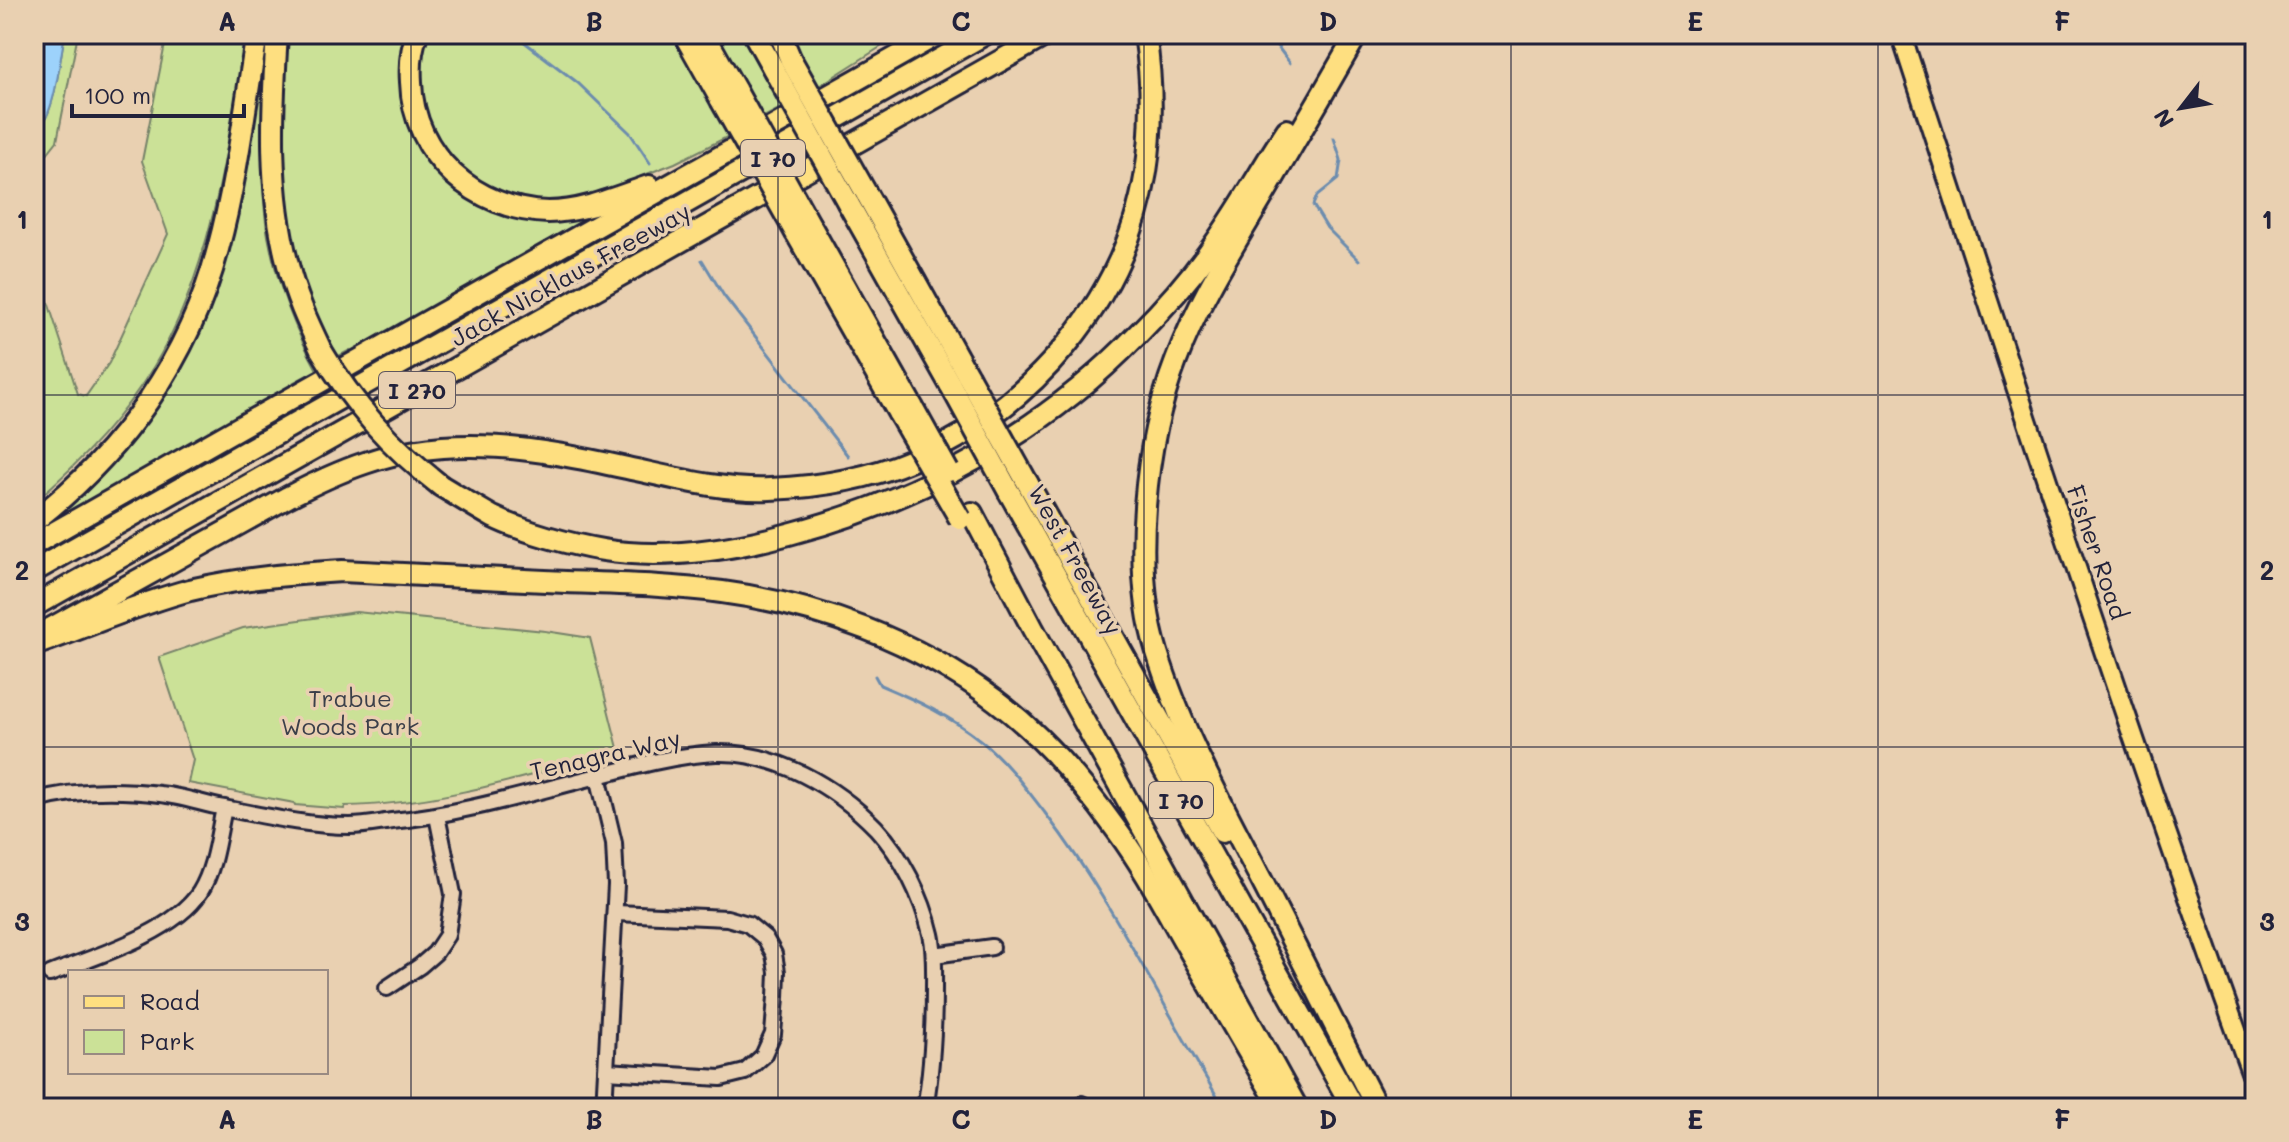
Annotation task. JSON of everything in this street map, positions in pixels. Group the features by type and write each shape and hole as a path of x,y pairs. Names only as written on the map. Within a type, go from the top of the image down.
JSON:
{"highway":[{"path":"34,521 71,492 112,448 153,396 200,303 218,250 230,198 257,34"},
{"path":"277,34 272,112 278,212 288,266 302,310 340,384 369,420 409,461 441,486 496,518 556,539 604,550 652,554 706,551 756,543 822,525 932,482 1032,425 1136,337 1209,252 1351,34"},
{"path":"417,34 410,68 411,100 418,123 430,147 447,168 466,186 488,199 511,208 552,212 578,208 698,169"},
{"path":"684,34 729,96"},
{"name":"I 70","path":"704,34 729,96 1033,629 1297,1108"},
{"name":"West Freeway","path":"754,34 783,65 960,381 1353,1108"},
{"path":"780,34 783,65"},
{"path":"845,86 919,34"},
{"path":"34,544 938,34"},
{"name":"Jack Nicklaus Freeway","path":"34,571 985,34"},
{"name":"Jack Nicklaus Freeway","path":"34,606 1048,34"},
{"path":"34,638 288,497 329,477 394,455 463,446 525,448 691,481 766,489 845,480 911,460 938,447 995,412 1033,380 1076,335 1110,279 1125,247 1145,175 1151,114 1145,34"},
{"path":"1357,34 1210,285 1180,351 1163,398 1151,452 1144,554 1156,649 1172,695 1227,813 1377,1108"},
{"path":"1018,487 1347,1050"},
{"path":"34,645 191,590 289,574 342,571 710,591 763,599 852,624 894,640 994,699 1034,733 1070,771 1127,845 1281,1108"}],"main road":[{"name":"Fisher Road","path":"1901,34 2002,346 2182,880 2255,1083"}],"street":[{"name":"Tenagra Way","path":"34,801 56,795 108,790 162,794 224,808 350,826 437,816 655,761 718,753 781,765 841,795 885,838 904,867 917,896 934,955 932,1063 925,1108"},
{"path":"598,776 614,843 616,913 604,1108"},
{"path":"50,974 142,937 182,913 200,893 209,875 224,808"},
{"path":"387,988 435,953 447,935 453,894 437,816"},
{"path":"606,1071 721,1078 745,1072 763,1056 773,1034 776,997 774,954 765,938 748,924 727,918 616,913"},
{"path":"934,955 992,947"}],"green space":[{"path":"65,34 78,34 57,141 46,155 34,161 34,134 52,102"},
{"path":"167,34 245,34 224,162 204,248 174,329 142,385 99,439 34,502 34,259 78,394 86,396 109,363 168,234 142,161"},
{"path":"287,34 411,34 405,98 486,204 595,209 600,215 353,353 350,350 337,357 317,320 293,242 285,159"},
{"path":"425,34 672,34 731,135 675,163 593,195 548,206 496,195 459,171 428,127 417,75"},
{"path":"716,34 741,34 781,108 762,118"},
{"path":"789,34 901,34 814,89"},
{"path":"259,92 263,93 263,183 268,236 287,305 317,370 294,382 296,385 43,529 39,523 141,419 232,223"},
{"name":"Trabue Woods Park","path":"356,612 590,638 619,752 449,795 345,806 344,809 295,805 188,783 193,760 159,657 243,628"}],"water":[{"path":"34,34 65,34 52,102 34,134"}],"waterway":[{"path":"514,34 578,83 630,133 650,163"},
{"path":"1268,34 1290,63"},
{"path":"1334,138 1341,160 1338,179 1317,196 1313,205 1327,228 1359,260"},
{"path":"702,260 724,296 848,456"},
{"path":"875,676 880,685 932,709 969,731 1022,784 1094,884 1224,1108"}]}
